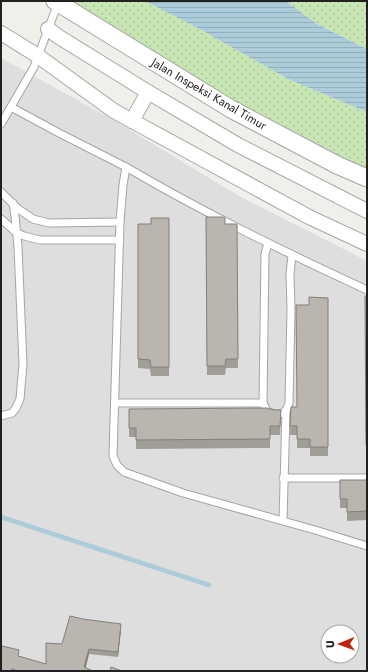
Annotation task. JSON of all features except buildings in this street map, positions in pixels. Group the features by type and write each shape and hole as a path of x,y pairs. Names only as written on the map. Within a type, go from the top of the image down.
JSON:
{"street":[{"name":"Jalan Inspeksi Kanal Timur","path":"57,2 231,110 337,165 367,178"},
{"path":"48,29 148,92 238,145 367,211"},
{"path":"1,33 38,56 114,111 310,217 367,244"},
{"path":"132,121 148,92"}],"lane":[{"path":"1,124 34,67 57,2"},
{"path":"11,107 268,243 367,290"},
{"path":"126,167 120,222 114,456 117,465 124,472 183,493 367,546"},
{"path":"1,192 17,208 32,219 49,223 120,222"},
{"path":"1,416 12,413 20,399 23,364 17,233 13,204"},
{"path":"1,219 17,233 40,240 120,240"},
{"path":"268,243 265,254 263,403 267,411 270,413 279,414 286,411"},
{"path":"282,521 286,411 288,402 291,310 290,274 292,255"},
{"path":"115,403 263,403"},
{"path":"283,478 367,478"}],"shaded area":[{"path":"1,58 110,118 239,196 367,261 367,671 1,671"}],"green space":[{"path":"55,1 145,1 205,32 288,79 367,112 367,178"},
{"path":"286,1 367,1 367,49 317,24"}],"water":[{"path":"145,1 286,1 317,24 367,49 367,112 288,79 205,32"}],"waterway":[{"path":"1,517 209,585"}]}
